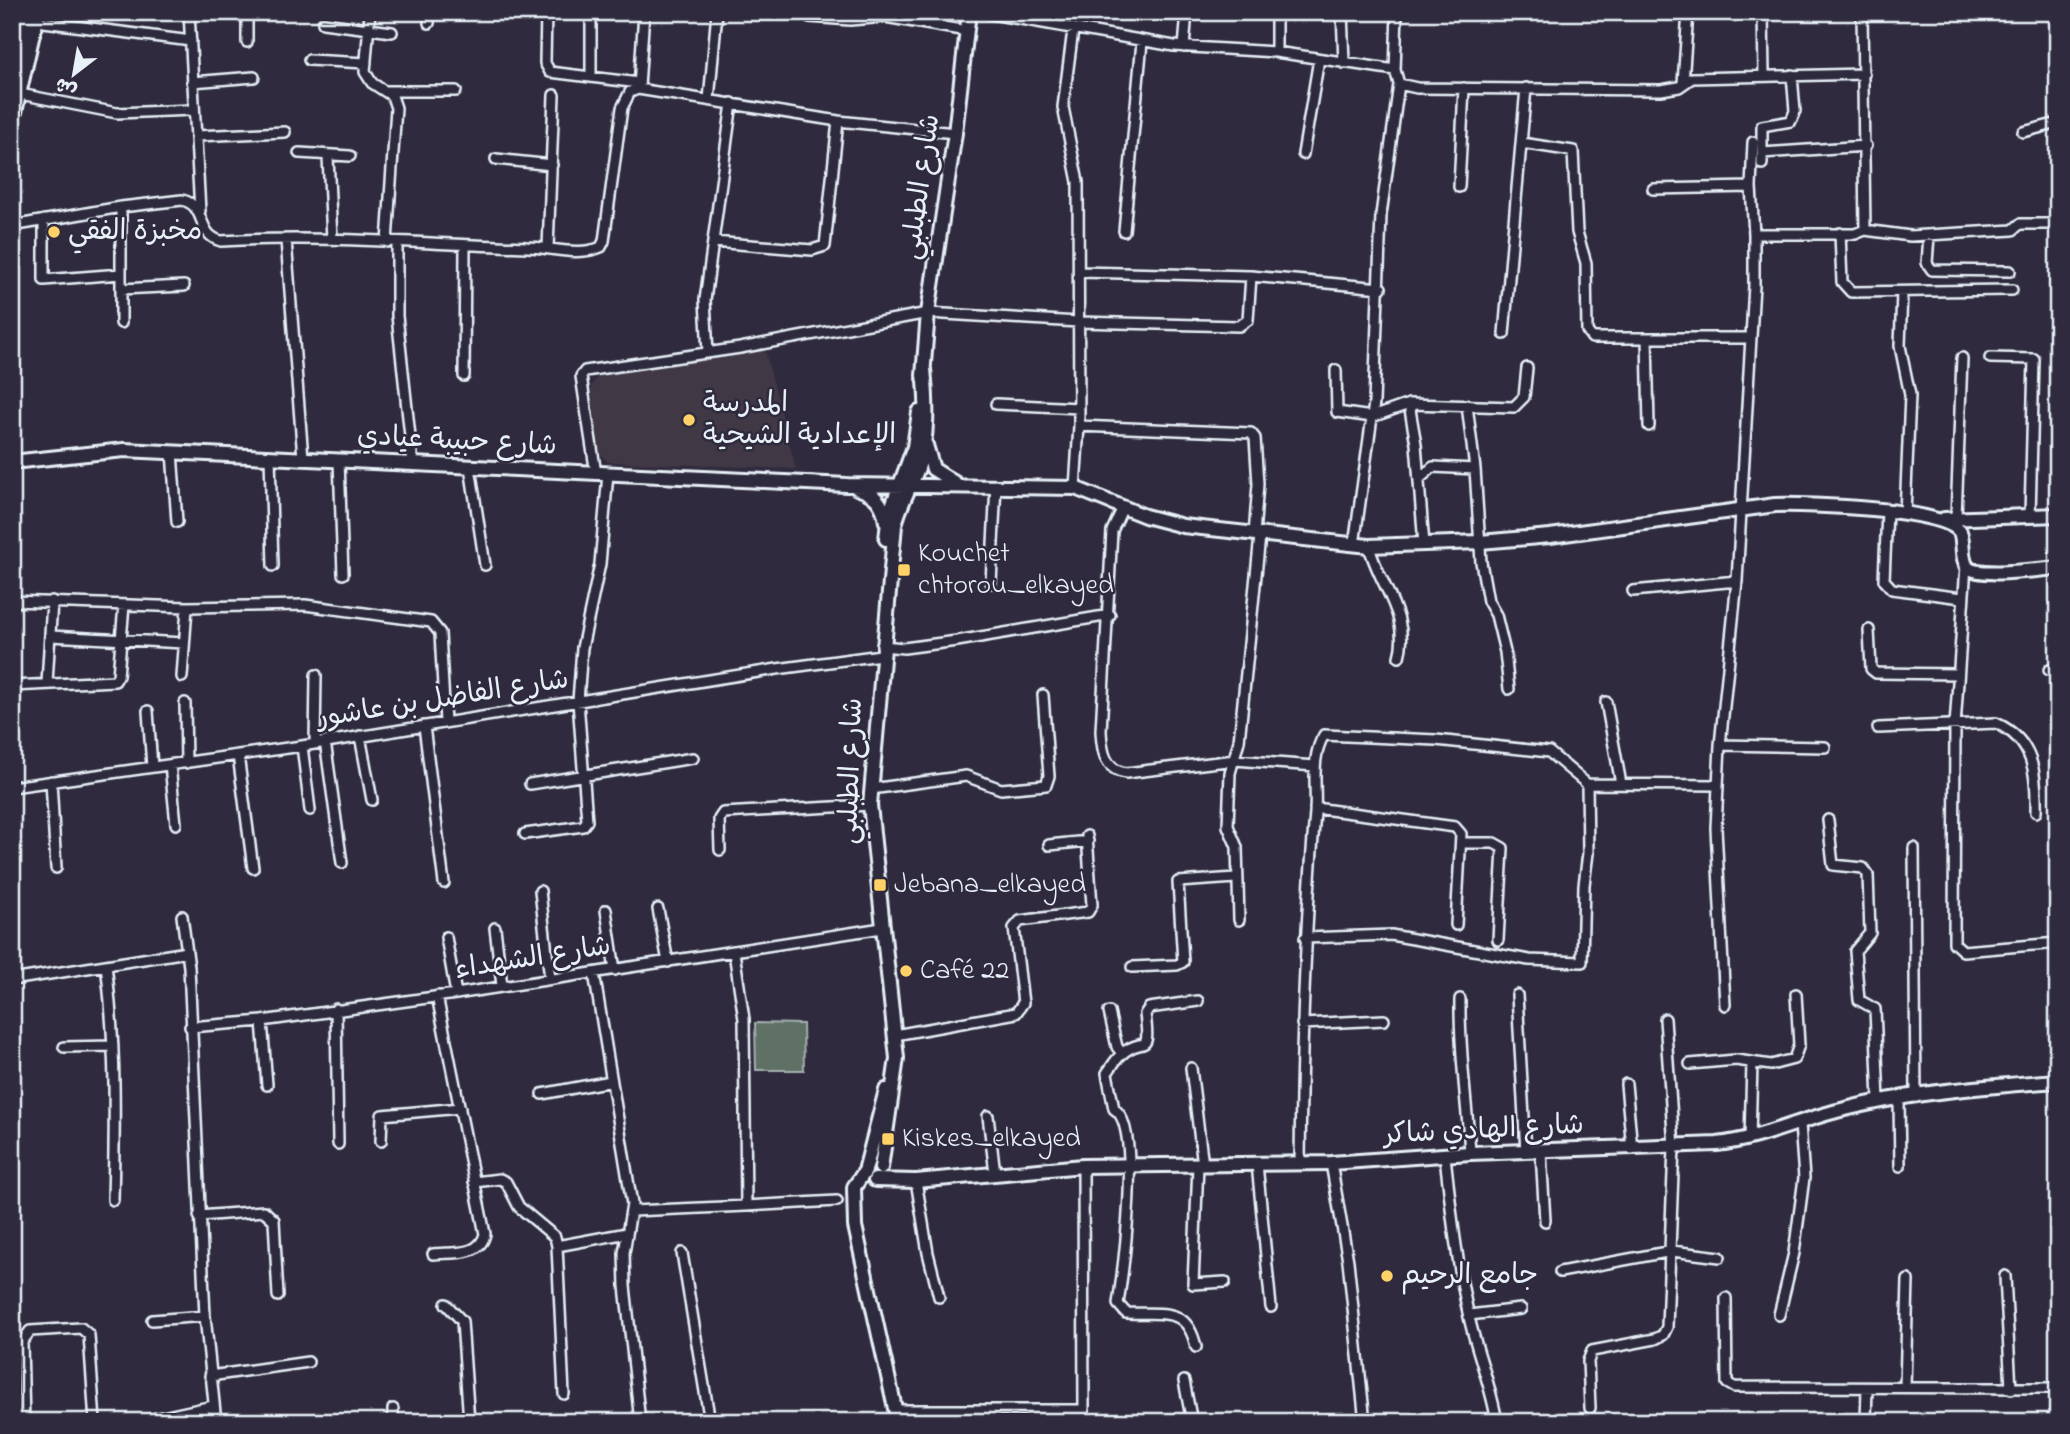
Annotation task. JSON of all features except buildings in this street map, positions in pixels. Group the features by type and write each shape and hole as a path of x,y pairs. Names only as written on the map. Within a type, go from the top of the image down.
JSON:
{"street":[{"path":"189,12 200,211 206,232 211,238 332,239 548,247 584,252 601,247 607,230 622,108 626,97 639,86 644,12"},
{"path":"247,12 247,42"},
{"path":"370,12 367,28 367,79 387,91 394,99 396,118 392,242 413,464"},
{"path":"429,23 430,12"},
{"path":"546,12 547,69 558,75 591,78 838,121 955,133"},
{"path":"591,12 591,78"},
{"path":"709,100 717,12"},
{"name":"شارع الطبلبي","path":"897,1416 853,1209 854,1187 874,1173 895,1077 895,1038 870,806 895,525 914,447 928,313 955,133 969,12"},
{"path":"980,12 1142,42 1276,52 1395,70"},
{"path":"1184,47 1187,12"},
{"path":"1276,12 1276,52"},
{"path":"1342,12 1344,63"},
{"path":"1354,545 1371,417 1381,288 1381,215 1399,84 1395,70 1397,12"},
{"path":"1683,83 1688,12"},
{"path":"1763,12 1764,75"},
{"path":"1862,12 1866,146 1865,230"},
{"path":"12,125 20,94 21,66 34,15 191,40"},
{"path":"809,17 850,20 885,17 967,31"},
{"path":"323,23 392,32"},
{"path":"1073,30 1063,107 1078,182 1079,426 1076,488"},
{"path":"1124,232 1142,42"},
{"path":"1303,154 1319,59"},
{"path":"309,60 366,63"},
{"path":"12,82 21,66"},
{"path":"1399,84 1464,88 1661,90 1692,78 1864,74"},
{"path":"1762,164 1762,126 1791,121 1795,111 1792,75"},
{"path":"192,82 254,78"},
{"path":"1459,187 1464,88"},
{"path":"1504,334 1526,88"},
{"path":"387,91 456,91"},
{"path":"20,94 117,113 193,110"},
{"path":"548,247 555,95"},
{"path":"708,353 705,300 732,103"},
{"path":"713,242 812,250 825,246 838,121"},
{"path":"2023,132 2058,123"},
{"path":"196,136 285,132"},
{"path":"1725,1005 1715,840 1720,745 1742,510 1751,338 1754,234 1751,187 1754,142"},
{"path":"1522,143 1573,151 1574,210 1586,263 1589,334 1605,339 1751,338"},
{"path":"1762,153 1866,146"},
{"path":"299,153 328,157 350,156"},
{"path":"328,157 332,239"},
{"path":"496,159 552,165"},
{"path":"1653,189 1751,187"},
{"path":"12,226 121,207 182,200 189,201 200,211"},
{"path":"121,207 121,323"},
{"path":"44,220 44,280 121,274"},
{"path":"1754,234 1855,234 1865,230 1929,236 2013,230 2020,224 2058,224"},
{"path":"1840,233 1842,282 1847,291 2012,290"},
{"path":"1929,236 1927,263 1932,270 2010,271"},
{"path":"286,240 303,458"},
{"path":"464,376 465,246"},
{"path":"1079,272 1251,276 1381,288"},
{"path":"525,834 585,825 587,821 578,702 582,648 600,564 602,474 582,373 928,313 1079,322 1242,326 1250,314 1251,276"},
{"path":"121,289 184,286"},
{"path":"1902,292 1900,346 1910,395 1905,514"},
{"path":"1647,338 1649,426"},
{"path":"1956,518 1962,358"},
{"path":"1990,358 2034,359 2030,516"},
{"path":"1336,370 1337,412 1371,417 1409,404 1514,407 1524,397 1527,368"},
{"name":"شارع الطبلبي","path":"885,626 886,528 904,485 917,471 925,440 924,369"},
{"path":"996,404 1079,408"},
{"path":"1409,404 1419,478 1423,545"},
{"path":"1466,405 1488,601 1496,615 1509,690"},
{"path":"1079,426 1251,433 1255,439 1257,535 1235,760 1230,774 1228,826 1237,847 1239,920"},
{"path":"925,440 933,469 947,481 962,485"},
{"name":"شارع حبيبة عيادي","path":"12,461 124,450 847,485 1076,488 1123,507 1183,526 1354,545 1480,542 1808,504 1940,519 2058,515"},
{"path":"172,452 177,522"},
{"path":"270,456 273,566"},
{"path":"339,460 343,573"},
{"path":"470,467 485,565"},
{"path":"1419,478 1433,467 1475,469"},
{"path":"847,485 866,491 881,502 886,528"},
{"path":"991,583 996,485"},
{"path":"1123,507 1112,531 1110,615 1101,731 1102,749 1112,768 1126,773 1235,760 1315,766"},
{"path":"1887,511 1884,580 1892,589 1962,598"},
{"path":"1940,519 1960,532 1966,565 1955,726 1954,943 1963,951 2058,943"},
{"path":"1370,545 1378,575 1401,624 1403,634 1399,657"},
{"path":"1966,565 1980,573 2058,568"},
{"path":"1633,591 1737,581"},
{"path":"12,601 187,607 321,606 431,622 440,633 445,722"},
{"path":"47,683 52,601"},
{"path":"12,686 115,681 118,676 124,605"},
{"path":"182,677 187,607"},
{"name":"شارع الفاضل بن عاشور","path":"12,787 302,746 1110,615"},
{"path":"1869,630 1871,669 1876,673 1958,674"},
{"path":"50,636 121,637 184,642"},
{"path":"316,675 320,742 342,863"},
{"path":"871,789 966,776 1001,789 1046,785 1049,776 1044,695"},
{"path":"1606,702 1621,784"},
{"path":"185,703 186,763"},
{"path":"148,711 152,767"},
{"path":"1878,728 1996,723 2021,742 2037,775 2036,812"},
{"path":"424,726 444,883"},
{"path":"1300,1164 1305,938 1315,808 1315,766 1324,735 1436,740 1549,752 1587,783 1717,785"},
{"path":"360,736 372,800"},
{"path":"1720,745 1825,747"},
{"path":"302,746 310,810"},
{"path":"238,755 253,868"},
{"path":"530,784 583,778 693,758"},
{"path":"170,765 176,824"},
{"path":"51,781 57,868"},
{"path":"1305,938 1391,935 1529,960 1582,962 1584,885 1588,853 1587,783"},
{"path":"720,850 719,818 723,813 870,806"},
{"path":"1315,808 1448,824 1461,834 1456,925"},
{"path":"1828,820 1833,866 1863,868 1868,874 1870,933 1855,954 1858,1000 1875,1009 1879,1101"},
{"path":"895,1038 1016,1013 1023,1003 1014,928 1020,921 1088,912 1093,905 1087,838 1049,845"},
{"path":"1461,843 1494,843 1503,848 1499,940"},
{"path":"1914,848 1916,1097"},
{"path":"1132,967 1177,965 1183,962 1178,882 1236,878"},
{"path":"540,891 550,979"},
{"path":"658,909 668,962"},
{"path":"606,910 615,970"},
{"path":"182,916 187,952 205,1316 216,1422"},
{"path":"495,928 502,986"},
{"name":"شارع الشهداء","path":"190,1027 262,1021 456,994 883,929"},
{"path":"446,937 456,994"},
{"path":"734,951 744,1019 746,1206"},
{"path":"12,980 187,952"},
{"path":"106,965 116,1103 113,1200"},
{"path":"594,973 632,1211 627,1233 625,1286 640,1422"},
{"path":"1690,1064 1736,1060 1771,1065 1794,1059 1799,1045 1796,994"},
{"path":"1517,995 1526,1152"},
{"path":"433,1254 474,1250 482,1243 485,1234 437,996"},
{"path":"1461,999 1459,1048 1465,1069 1470,1153"},
{"path":"1196,1348 1192,1328 1180,1317 1126,1313 1118,1304 1127,1231 1129,1166 1126,1123 1122,1113 1114,1109 1107,1073 1122,1053 1144,1045 1148,1039 1144,1014 1149,1008 1198,1001"},
{"path":"336,1010 338,1144"},
{"path":"1109,1012 1117,1047 1122,1053"},
{"path":"1302,1024 1384,1020"},
{"path":"1590,1408 1588,1361 1592,1351 1655,1339 1666,1332 1672,1251 1674,1147 1665,1020"},
{"path":"262,1021 267,1085"},
{"path":"64,1047 113,1046"},
{"path":"1750,1139 1752,1063"},
{"path":"1191,1068 1200,1165 1193,1284 1225,1282"},
{"name":"شارع الهادي شاكر","path":"911,1181 1083,1166 1300,1164 1470,1153 1674,1147 1750,1139 1842,1109 1879,1101 2058,1081"},
{"path":"542,1094 611,1082"},
{"path":"1626,1084 1632,1149"},
{"path":"1899,1100 1900,1166"},
{"path":"381,1141 382,1115 460,1108"},
{"path":"988,1116 995,1173"},
{"path":"1779,1315 1794,1253 1804,1178 1800,1124"},
{"path":"1541,1152 1545,1221"},
{"path":"1445,1156 1456,1250 1469,1315 1489,1381 1497,1422"},
{"path":"1331,1163 1348,1261 1364,1422"},
{"path":"1257,1164 1271,1307"},
{"path":"1083,1166 1083,1422"},
{"path":"874,1173 911,1181 939,1297"},
{"path":"474,1182 500,1179 506,1182 519,1207 555,1237 564,1394"},
{"path":"632,1211 837,1201"},
{"path":"200,1216 264,1211 271,1214 274,1220 278,1296"},
{"path":"557,1246 627,1233"},
{"path":"1560,1272 1672,1251 1720,1257"},
{"path":"682,1253 710,1422"},
{"path":"2005,1276 2011,1389"},
{"path":"1905,1387 1908,1280"},
{"path":"1726,1298 1725,1370 1729,1385 2058,1388"},
{"path":"446,1304 462,1321 469,1422"},
{"path":"1469,1315 1521,1309"},
{"path":"152,1320 205,1316"},
{"path":"24,1422 22,1342 25,1335 30,1331 81,1328 89,1335 95,1422"},
{"path":"210,1376 308,1362"},
{"path":"1184,1381 1192,1422"},
{"path":"1866,1422 1867,1388"},
{"path":"139,1422 213,1406"},
{"path":"393,1409 393,1422"},
{"path":"897,1416 1084,1410"}],"shaded area":[{"name":"المدرسة الإعدادية الشيحية","path":"765,351 796,469 608,462 600,453 591,387 598,375"}],"green space":[{"path":"755,1023 803,1024 804,1070 756,1070"}],"place":[{"name":"مخبزة الفقي","path":"54,232"},
{"name":"المدرسة الإعدادية الشيحية","path":"689,420"},
{"name":"Kouchet chtorou_elkayed","path":"904,570"},
{"name":"Jebana_elkayed","path":"880,885"},
{"name":"Café 22","path":"906,971"},
{"name":"Kiskes_elkayed","path":"888,1139"},
{"name":"جامع الرحيم","path":"1387,1276"}]}
